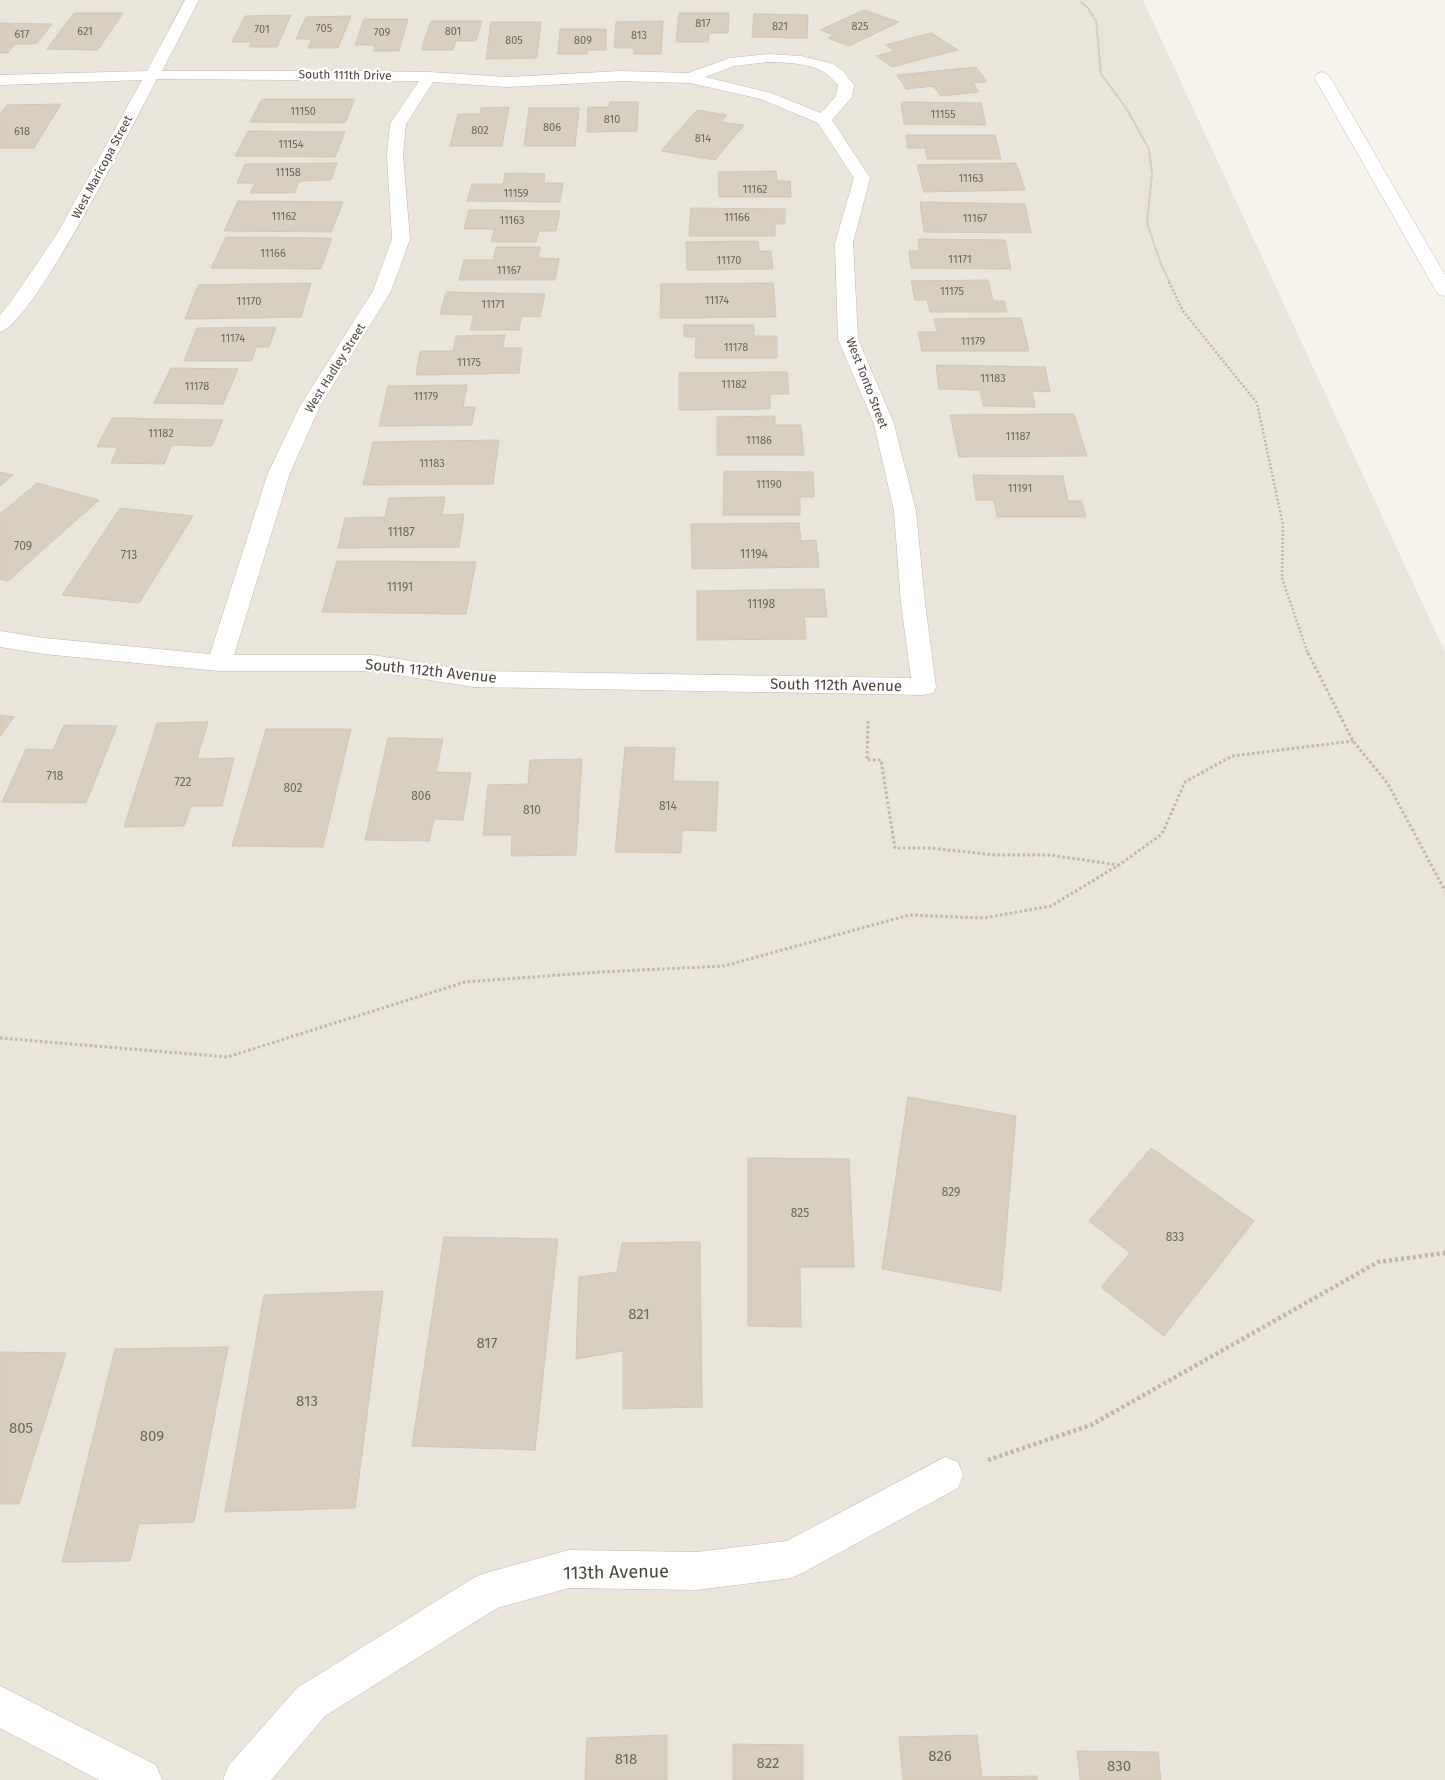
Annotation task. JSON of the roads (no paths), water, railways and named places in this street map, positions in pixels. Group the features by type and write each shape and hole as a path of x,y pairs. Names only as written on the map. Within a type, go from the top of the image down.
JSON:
{"street":[{"name":"West Maricopa Street","path":"0,326 9,307 66,234 192,0"},
{"name":"South 111th Drive","path":"0,80 150,75 349,75 429,77 507,82 621,76 690,78 766,96 824,120 844,96 846,85 835,72 816,64 796,59 770,57 731,62 690,78"},
{"name":"West Hadley Street","path":"219,663 279,473 310,406 382,291 401,239 395,155 398,124 429,77"},
{"path":"1322,77 1445,291"},
{"name":"West Tonto Street","path":"824,120 862,178 844,243 848,339 884,424 905,511 924,687"},
{"name":"South 112th Avenue","path":"0,639 44,646 219,663 372,663 474,679 924,687"},
{"name":"113th Avenue","path":"244,1780 311,1702 488,1591 569,1569 698,1571 791,1559 945,1475"},
{"path":"0,1706 142,1780"}]}
